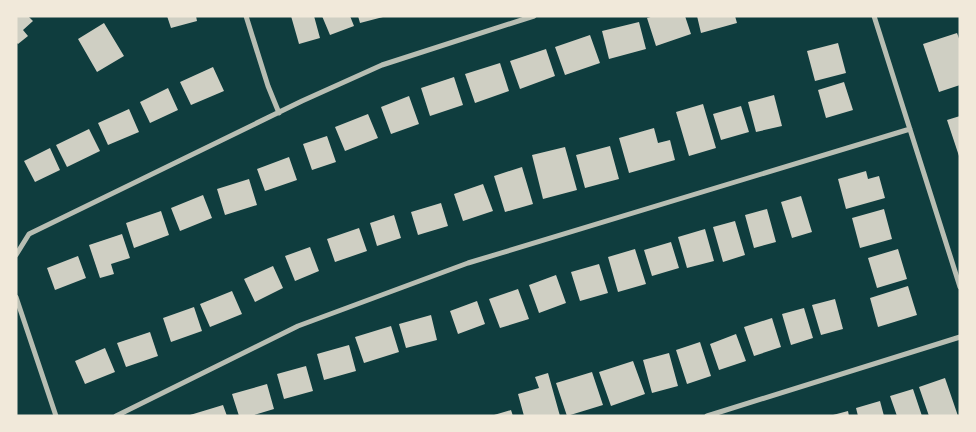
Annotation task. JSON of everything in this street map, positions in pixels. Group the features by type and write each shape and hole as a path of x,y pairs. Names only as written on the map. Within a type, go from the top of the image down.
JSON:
{"street":[{"path":"246,16 268,86 279,113"},
{"path":"16,255 29,234 279,113 397,60 534,16"},
{"path":"874,16 960,287"},
{"path":"116,416 298,326 468,263 910,129"},
{"path":"16,297 56,416"},
{"path":"707,416 960,337"}],"building":[{"path":"16,16 28,16 33,21 23,30 28,36 18,44 16,42"},
{"path":"167,16 196,16 197,21 171,28"},
{"path":"291,16 314,16 320,38 299,44"},
{"path":"322,16 350,16 354,26 330,35"},
{"path":"358,16 383,16 383,17 360,23"},
{"path":"654,16 685,16 691,34 656,46 647,18"},
{"path":"697,16 735,16 737,23 701,33"},
{"path":"639,22 646,49 609,59 602,31"},
{"path":"104,23 124,56 97,72 78,39"},
{"path":"957,33 960,41 960,85 939,92 923,44"},
{"path":"590,35 600,63 565,75 555,47"},
{"path":"838,43 846,73 815,81 807,51"},
{"path":"546,49 555,76 520,89 510,61"},
{"path":"500,63 509,91 475,103 465,74"},
{"path":"213,67 224,91 191,105 180,82"},
{"path":"454,77 463,105 430,116 421,88"},
{"path":"844,82 853,110 826,118 818,90"},
{"path":"168,88 178,110 150,123 140,102"},
{"path":"774,95 782,126 756,132 748,102"},
{"path":"409,96 419,124 391,134 381,107"},
{"path":"703,104 716,148 689,156 676,112"},
{"path":"741,106 749,132 721,140 713,114"},
{"path":"129,109 139,132 108,145 98,123"},
{"path":"368,114 378,138 345,151 335,127"},
{"path":"960,116 960,156 959,156 947,120"},
{"path":"654,128 658,143 670,140 675,160 629,173 619,138"},
{"path":"89,129 100,151 67,167 56,145"},
{"path":"327,136 336,162 312,170 303,144"},
{"path":"610,146 619,179 585,188 576,155"},
{"path":"565,147 577,190 543,199 532,155"},
{"path":"50,148 60,170 35,182 24,161"},
{"path":"289,157 297,180 265,191 257,169"},
{"path":"522,167 533,204 505,212 494,176"},
{"path":"866,171 868,179 879,176 885,198 846,209 838,179"},
{"path":"249,179 257,205 225,215 217,189"},
{"path":"483,184 493,211 463,221 454,194"},
{"path":"203,195 212,218 180,231 171,208"},
{"path":"801,196 812,232 792,238 781,202"},
{"path":"441,203 448,226 418,235 411,212"},
{"path":"767,209 776,242 754,248 745,215"},
{"path":"884,209 892,239 860,248 852,218"},
{"path":"161,211 169,235 134,248 126,223"},
{"path":"394,215 401,238 377,246 370,223"},
{"path":"735,221 745,255 723,262 713,227"},
{"path":"359,228 367,251 335,262 327,239"},
{"path":"705,229 714,261 687,268 678,237"},
{"path":"122,234 130,258 111,264 114,274 100,278 89,245"},
{"path":"671,242 679,268 652,276 644,250"},
{"path":"310,247 319,271 295,281 285,256"},
{"path":"635,249 646,284 618,292 608,257"},
{"path":"898,249 907,279 877,288 868,258"},
{"path":"78,256 86,278 55,290 47,268"},
{"path":"599,264 608,293 580,301 571,272"},
{"path":"273,266 283,288 255,302 244,279"},
{"path":"556,275 566,303 539,313 529,285"},
{"path":"908,286 917,315 878,327 870,298"},
{"path":"518,289 529,319 500,328 489,299"},
{"path":"232,291 242,314 210,327 200,304"},
{"path":"835,299 843,329 821,335 812,305"},
{"path":"477,301 485,324 458,334 450,311"},
{"path":"194,307 202,331 171,342 163,318"},
{"path":"804,308 813,338 791,345 782,314"},
{"path":"431,315 437,340 406,348 399,324"},
{"path":"772,318 781,347 754,356 744,327"},
{"path":"391,326 399,352 364,363 355,337"},
{"path":"150,332 158,356 126,367 117,343"},
{"path":"736,334 746,361 719,370 710,344"},
{"path":"700,342 711,376 687,384 676,350"},
{"path":"349,345 356,371 324,380 317,354"},
{"path":"105,348 115,372 85,384 75,361"},
{"path":"669,353 678,386 652,393 643,360"},
{"path":"633,361 645,394 611,406 599,372"},
{"path":"306,366 313,391 284,399 277,374"},
{"path":"592,372 603,405 567,416 556,383"},
{"path":"548,373 560,416 524,416 518,394 539,388 535,377"},
{"path":"945,378 958,416 929,416 919,387"},
{"path":"267,384 274,409 251,416 239,416 232,394"},
{"path":"913,389 922,416 897,416 890,396"},
{"path":"880,401 884,416 858,416 856,408"},
{"path":"223,405 227,416 190,416 190,415"},
{"path":"511,410 513,416 494,416 494,415"},
{"path":"848,411 849,416 833,416 833,415"}]}
